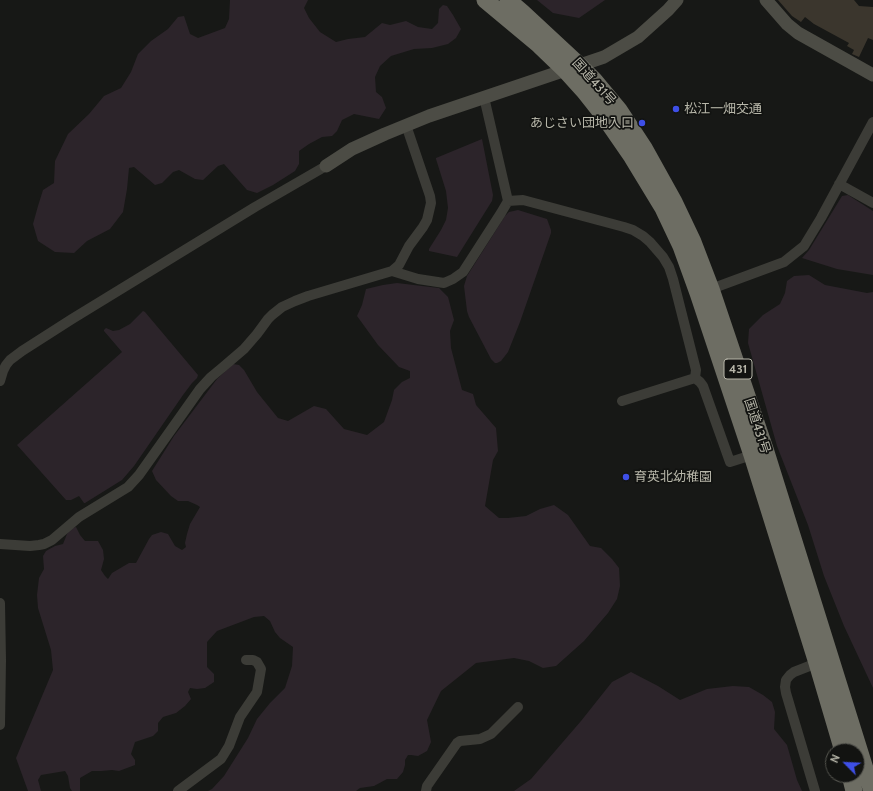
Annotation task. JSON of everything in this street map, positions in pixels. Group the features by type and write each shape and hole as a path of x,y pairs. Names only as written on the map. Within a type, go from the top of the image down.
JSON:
{"highway":[{"name":"国道431号","path":"485,0 534,41 594,80 619,110 644,148 674,202 693,242 711,289 763,445 872,791"},
{"name":"国道431号","path":"508,0 523,13 572,67 584,91 603,115 632,157 663,208 681,246 752,455 841,743"}],"street":[{"path":"0,381 6,365 22,351 352,149 429,116 604,57 638,37 677,0"},
{"path":"766,0 787,24 798,33 873,75"},
{"path":"392,271 418,279 444,283 453,279 463,272 508,201 484,97"},
{"path":"711,289 784,262 804,246 839,184 869,140 873,122"},
{"path":"0,544 30,546 44,544 52,540 79,517 128,488 211,376 244,348 272,314 282,307 308,296 392,271 399,265 409,246 424,227 431,203 406,125"},
{"path":"839,184 873,203"},
{"path":"508,201 523,200 624,227 638,233 650,242 663,257 669,267 673,279 696,370 695,378"},
{"path":"695,378 703,386 730,462 752,455"},
{"path":"622,401 695,378"},
{"path":"0,603 0,725"},
{"path":"178,791 221,759 229,746 240,716 258,692 261,669 257,662 253,660 246,660"},
{"path":"815,791 785,687 786,680 794,672 817,663"},
{"path":"426,791 427,786 460,740 480,739 491,734 518,707"}],"shaded area":[{"path":"230,0 308,0 304,8 309,18 320,32 336,42 365,37 382,23 390,25 406,21 418,27 432,29 438,23 439,9 443,5 447,6 461,29 456,38 448,44 432,48 414,49 391,56 380,66 375,77 376,92 382,97 386,108 379,119 354,114 342,120 337,131 332,136 322,137 299,151 299,164 295,171 273,185 257,193 247,190 224,164 218,166 203,180 195,179 179,170 173,172 162,183 155,185 134,167 129,168 123,212 110,229 87,241 74,253 55,252 38,241 33,224 38,206 43,190 54,183 55,161 68,134 89,114 104,96 121,88 131,72 138,54 151,41 168,29 178,17 184,16 190,34 198,38 225,28 229,19"},
{"path":"537,0 605,0 579,18 553,13"},
{"path":"778,0 854,0 859,6 873,7 873,40 868,38 859,57 852,54 854,50 847,46 849,43 814,24 805,17 801,22 792,16"},
{"path":"482,139 493,195 492,201 457,257 429,251 446,220 448,208 446,191 436,158"},
{"path":"848,195 873,211 873,275 837,269 802,258 809,250 842,196"},
{"path":"518,210 547,219 551,233 508,352 501,361 495,363 491,359 469,317 464,286 467,276 505,216 509,212"},
{"path":"809,275 825,285 867,293 873,292 873,688 844,626 824,576 808,525 777,446 748,343 749,329 763,315 780,304 785,293 787,281 794,276"},
{"path":"397,283 439,288 448,297 454,320 450,331 451,348 462,390 473,394 476,405 496,428 498,451 493,460 485,506 499,518 526,516 540,509 554,505 568,515 590,546 601,548 619,568 620,586 617,599 608,613 584,641 556,666 543,668 529,661 514,658 476,663 441,691 427,720 431,742 427,751 418,756 408,755 405,760 403,772 397,779 387,779 374,786 360,788 356,791 208,791 212,789 224,776 248,738 257,719 285,688 292,666 293,647 280,638 275,632 270,621 264,616 254,617 217,631 207,642 207,667 214,674 214,682 205,688 190,688 188,692 191,699 185,706 176,713 163,717 158,723 158,731 153,736 135,742 131,754 135,760 135,765 119,771 92,771 80,778 80,791 72,791 65,771 41,775 38,780 41,791 28,791 16,758 53,670 51,650 38,608 37,595 39,578 44,569 43,556 46,551 63,544 71,528 76,527 85,541 98,541 103,550 104,559 101,570 108,579 112,573 129,563 136,563 152,535 161,532 168,534 175,546 182,550 186,547 185,543 190,524 200,507 188,501 178,501 171,496 156,480 152,471 174,436 217,379 233,364 239,365 244,370 257,392 278,418 288,421 314,406 326,409 344,429 367,435 384,422 394,390 402,382 410,378 410,371 399,367 378,345 357,316 362,305 366,289"},
{"path":"143,311 198,375 197,378 183,395 134,466 122,480 85,503 79,496 71,500 66,500 17,445 122,352 104,330 106,328 113,331 119,330 130,324"},
{"path":"631,672 658,686 680,700 707,689 733,686 749,687 763,695 772,702 775,712 774,729 787,745 797,780 802,791 514,791 531,779 581,721 612,682"}],"place":[{"name":"松江一畑交通","path":"676,109"},
{"name":"あじさい団地入口","path":"642,123"},
{"name":"育英北幼稚園","path":"626,477"}]}
